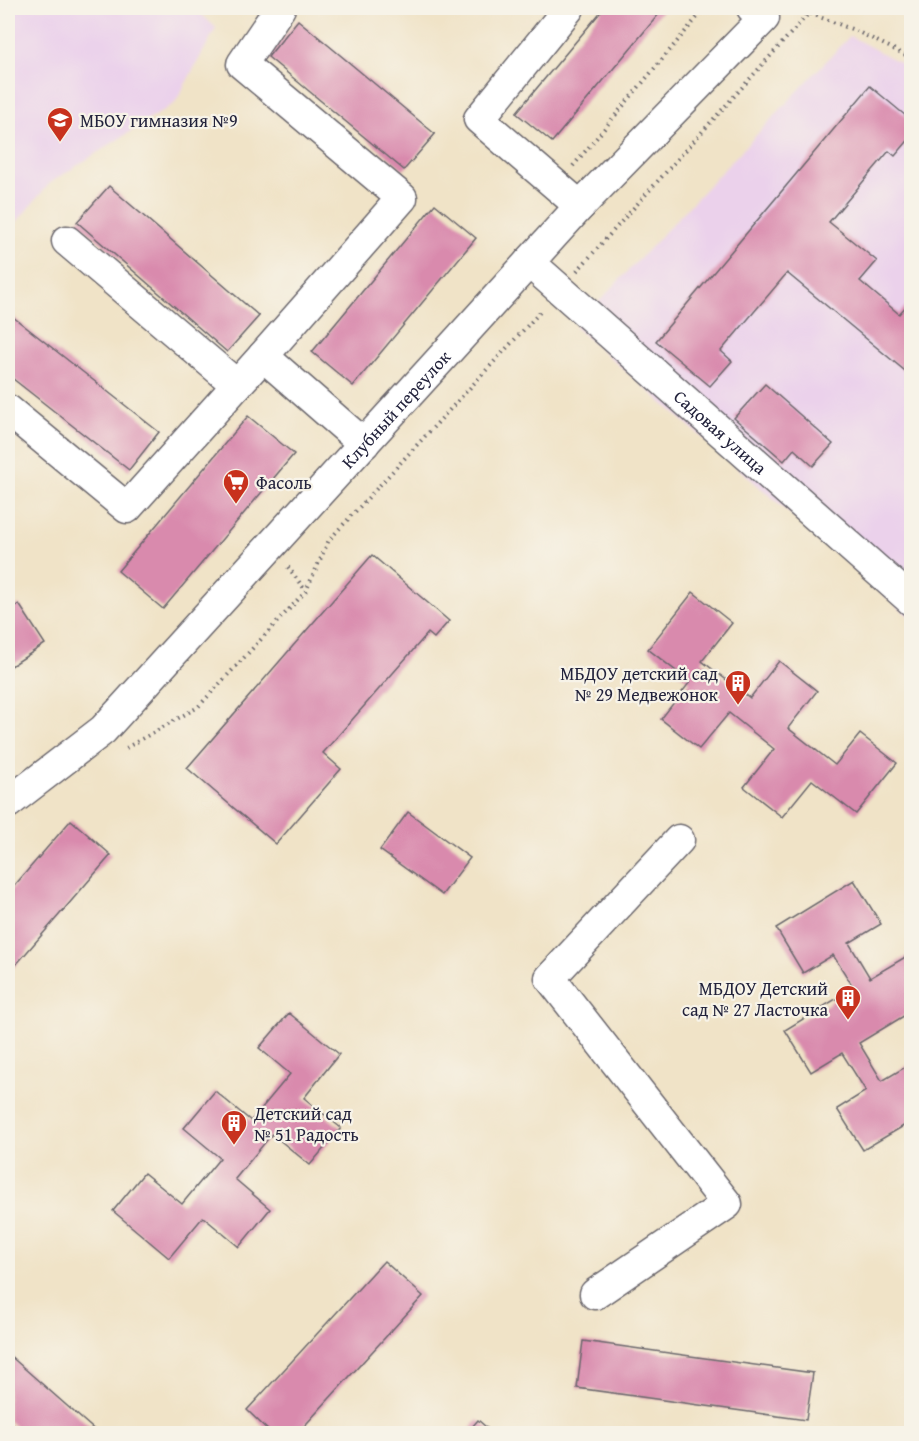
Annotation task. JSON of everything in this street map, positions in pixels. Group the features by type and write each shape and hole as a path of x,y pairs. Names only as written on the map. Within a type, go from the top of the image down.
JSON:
{"street":[{"path":"8,410 127,508 402,198 242,64 280,8"},
{"path":"569,8 479,119 580,206"},
{"name":"Клубный переулок","path":"8,803 104,730 580,206 764,18 752,8"},
{"path":"67,241 237,385"},
{"name":"Садовая улица","path":"529,262 912,601"},
{"path":"263,356 364,444"},
{"path":"595,1294 727,1204 550,978 679,840"}],"path":[{"path":"800,8 854,30 912,58"},
{"path":"126,748 198,707 306,591 329,540 560,290 809,13"}],"shaded area":[{"name":"МБОУ гимназия №9","path":"8,8 202,8 199,12 216,28 175,103 50,183 8,232"},
{"path":"850,36 911,69 911,618 575,327"}],"building":[{"path":"604,8 664,8 552,142 516,113"},
{"path":"298,20 435,134 404,170 268,57"},
{"path":"870,86 912,121 912,136 895,156 889,151 829,222 877,261 860,281 899,314 912,300 912,373 910,375 787,273 721,351 732,361 710,386 656,341"},
{"path":"109,186 259,316 227,352 77,222"},
{"path":"435,204 476,238 353,386 312,352"},
{"path":"8,313 159,432 129,470 8,375"},
{"path":"765,384 833,444 813,466 794,449 784,461 734,418"},
{"path":"248,416 294,454 163,609 118,571"},
{"path":"372,555 449,621 434,638 428,633 323,753 341,769 276,844 187,768"},
{"name":"МБДОУ детский сад № 29 Медвежонок","path":"693,592 732,623 702,661 750,698 779,661 817,691 788,728 835,765 860,734 897,763 856,814 812,780 782,817 744,787 774,749 729,713 699,749 661,719 690,682 648,649"},
{"path":"19,604 45,644 8,668 8,611"},
{"path":"408,812 470,858 442,895 380,850"},
{"path":"71,820 111,855 8,974 8,893"},
{"name":"МБДОУ Детский сад № 27 Ласточка","path":"854,880 881,924 849,943 870,978 907,956 912,963 912,1011 859,1043 882,1081 912,1063 912,1121 863,1150 837,1109 866,1091 842,1053 811,1072 785,1030 854,988 833,955 803,973 776,928"},
{"name":"Детский сад № 51 Радость","path":"289,1013 339,1054 304,1098 341,1128 310,1165 272,1134 235,1179 270,1209 239,1247 203,1217 169,1258 113,1211 144,1173 182,1204 220,1158 184,1128 215,1091 251,1121 290,1074 259,1048"},
{"path":"384,1261 423,1296 297,1434 272,1434 247,1410"},
{"path":"583,1341 813,1373 806,1420 577,1388"},
{"path":"8,1354 99,1434 23,1434 8,1420"},
{"path":"478,1420 494,1434 466,1434"}],"place":[{"name":"МБОУ гимназия №9","path":"60,143"},
{"name":"Фасоль","path":"236,505"},
{"name":"МБДОУ детский сад № 29 Медвежонок","path":"738,706"},
{"name":"МБДОУ Детский сад № 27 Ласточка","path":"848,1021"},
{"name":"Детский сад № 51 Радость","path":"234,1146"}]}
